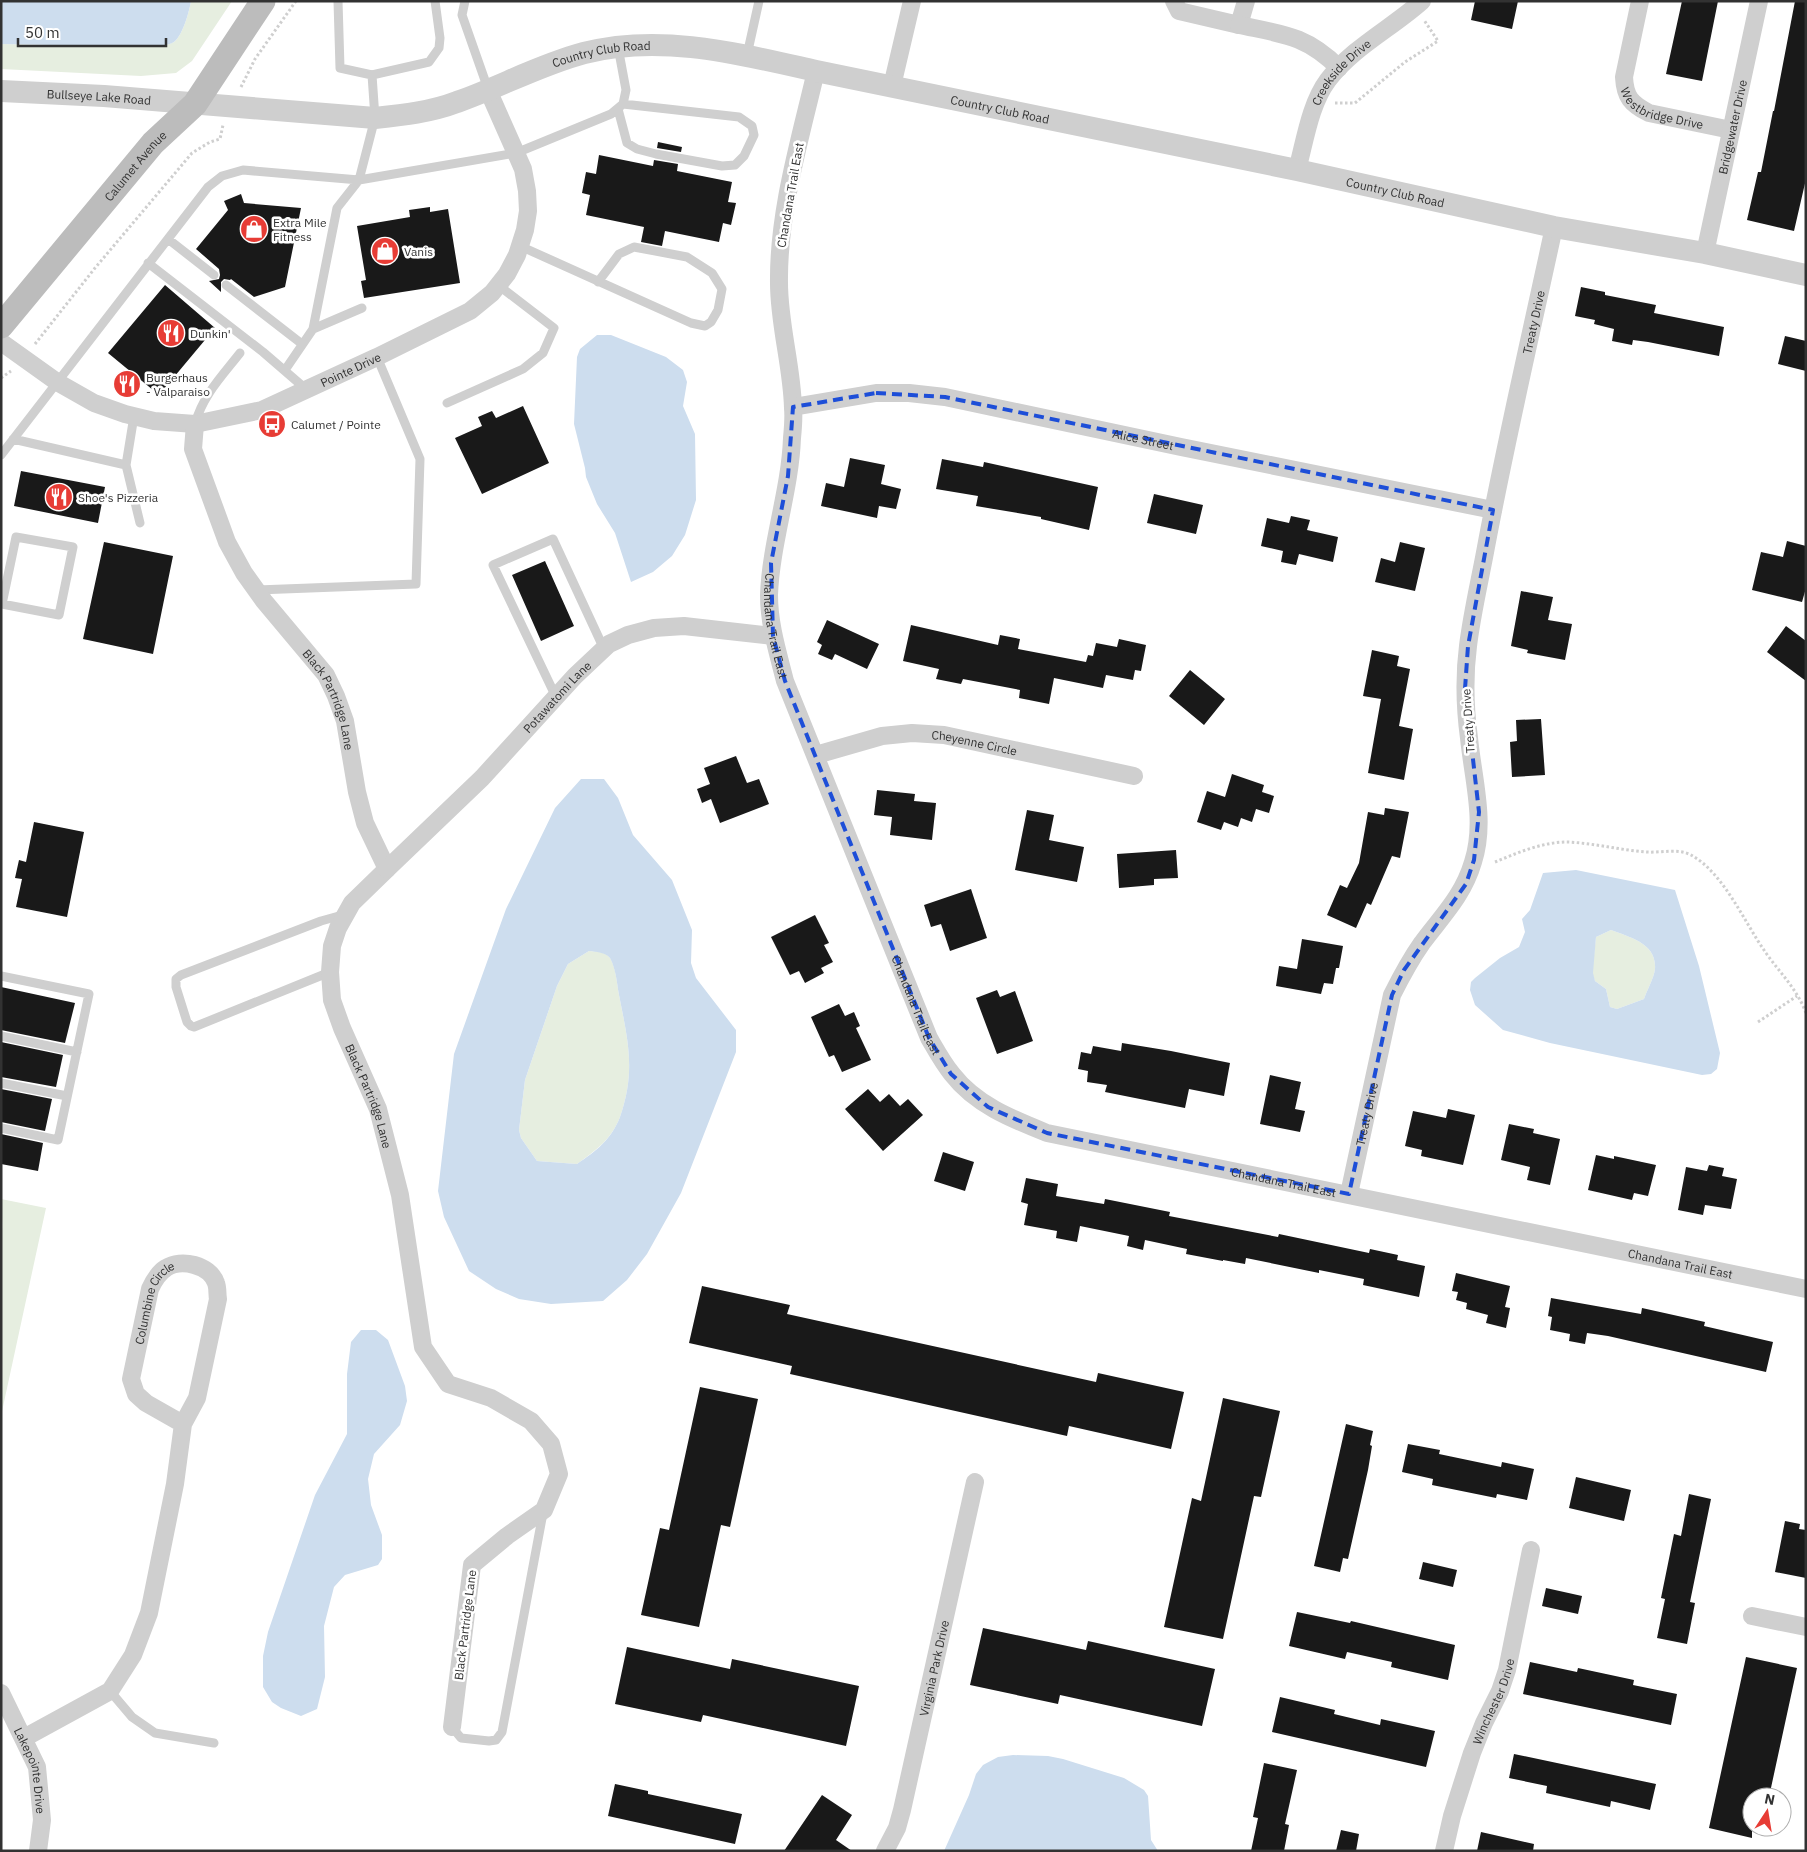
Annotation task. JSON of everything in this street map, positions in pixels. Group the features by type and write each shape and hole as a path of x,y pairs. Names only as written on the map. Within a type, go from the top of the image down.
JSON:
{"main road":[{"name":"Calumet Avenue","path":"1,326 153,143 195,104 263,1"}],"street":[{"path":"892,86 912,1"},
{"path":"1174,1 1179,11 1300,39 1316,48 1339,68"},
{"path":"1239,24 1246,1"},
{"name":"Westbridge Drive","path":"1640,1 1624,77 1624,89 1630,100 1638,108 1649,113 1731,130"},
{"name":"Bridgewater Drive","path":"1705,253 1759,1"},
{"name":"Creekside Drive","path":"1297,170 1316,103 1328,80 1350,57 1418,4"},
{"name":"Country Club Road","path":"195,104 375,118 418,112 455,103 542,66 585,53 618,47 652,44 699,47 747,55 816,71 1297,170 1554,228 1705,253 1806,276"},
{"name":"Chandana Trail East","path":"816,71 789,188 780,247 779,285 793,407 788,476 771,563 769,597 773,636 785,681 929,1038 951,1074 988,1107 1047,1133 1806,1289"},
{"name":"Pointe Drive","path":"1,342 57,382 94,403 154,421 195,424 262,410 470,311 507,274 517,256 528,211 523,169 488,90"},
{"name":"Bullseye Lake Road","path":"1,91 104,96 195,104"},
{"name":"Treaty Drive","path":"1349,1194 1392,995 1404,970 1466,884 1474,860 1478,837 1479,812 1468,738 1465,689 1468,646 1493,510 1554,228"},
{"name":"Alice Street","path":"793,407 876,393 909,393 945,397 1493,510"},
{"name":"Black Partridge Lane","path":"195,424 193,449 227,542 244,573 326,675 336,696 345,721 357,792 365,823 387,868 352,902 338,928 332,946 330,972 332,1000 342,1028 378,1109 400,1195 424,1347 448,1384 491,1398 531,1421 551,1444 559,1474 544,1510 472,1564 452,1727"},
{"name":"Potawatomi Lane","path":"387,868 482,778 556,697 604,649 628,634 654,628 684,626 773,636"},
{"name":"Cheyenne Circle","path":"816,755 882,736 912,733 944,735 1134,776"},
{"name":"Columbine Circle","path":"24,1738 110,1691 133,1656 149,1613 174,1484 183,1424 197,1398 218,1299 216,1282 205,1270 192,1264 178,1264 167,1267 156,1276 150,1289 132,1379 136,1394 146,1403 183,1424"},
{"name":"Virginia Park Drive","path":"884,1851 897,1828 902,1810 975,1482"},
{"name":"Winchester Drive","path":"1444,1851 1452,1816 1472,1753 1484,1723 1500,1692 1507,1670 1532,1550"},
{"path":"1752,1616 1806,1627"},
{"name":"Lakepointe Drive","path":"1,1693 37,1768 42,1820 38,1851"}],"lane":[{"path":"338,1 340,68 372,75 429,62 438,48 440,38 435,1"},
{"path":"465,1 462,15 488,90"},
{"path":"747,55 759,1"},
{"path":"1,455 208,187 222,176 243,170 360,180 516,153 611,114 620,107 739,117 752,126 754,135 744,156 735,165 722,166 637,149 627,143 620,107 626,90 618,47"},
{"path":"285,370 313,329 338,208 360,180 375,118 372,75"},
{"path":"168,239 214,275"},
{"path":"520,246 598,282 691,323 705,326 711,322 718,310 722,289 712,272 687,258 634,247 619,254 598,282"},
{"path":"148,263 285,370 307,390"},
{"path":"226,285 302,344"},
{"path":"447,403 524,369 543,353 554,328 498,285"},
{"path":"313,329 362,308"},
{"path":"195,424 205,397 240,353"},
{"path":"257,590 416,584 420,458 376,357"},
{"path":"134,416 126,465 140,523"},
{"path":"13,440 126,465"},
{"path":"16,536 72,547 59,615 2,604 16,536"},
{"path":"556,697 493,565 554,539 604,649"},
{"path":"330,972 194,1027 188,1022 176,987 176,980 181,975 321,921 346,914"},
{"path":"1,976 89,994 58,1140 1,1128"},
{"path":"1,1036 76,1052"},
{"path":"1,1083 67,1096"},
{"path":"452,1727 461,1738 489,1741 496,1740 502,1732 544,1510"},
{"path":"110,1691 132,1717 155,1732 214,1742"}],"path":[{"path":"1,378 10,372 23,358 95,268 192,153 210,142 220,139 222,125 255,59 296,1"},
{"path":"1316,103 1355,103 1405,62 1438,41 1418,4"},
{"path":"1495,862 1522,851 1566,842 1646,852 1678,851 1690,855 1709,868 1728,892 1767,954 1789,981 1806,1013"},
{"path":"1758,1022 1797,996"}],"highlighted area":[{"path":"876,393 945,397 1493,510 1468,646 1465,689 1479,812 1474,860 1466,884 1404,970 1392,995 1349,1194 1047,1133 988,1107 951,1074 929,1038 785,681 773,636 771,563 788,476 793,407"}],"shaded area":[{"path":"191,1 232,1 192,61 176,73 141,76 1,69 1,44 150,47 174,42 183,29"},
{"path":"1611,930 1640,942 1647,947 1654,960 1655,969 1644,999 1617,1009 1610,1007 1606,989 1595,981 1592,973 1596,937"},
{"path":"589,951 606,954 610,958 615,971 629,1056 628,1085 625,1100 620,1117 612,1132 597,1149 577,1164 537,1161 521,1138 519,1130 525,1080 557,986 568,964"},
{"path":"1,1199 46,1208 1,1416 2,1223"}],"water":[{"path":"1,1 191,1 185,23 177,39 163,46 150,47 1,44"},
{"path":"597,335 611,335 666,357 683,370 687,382 683,406 695,434 696,500 685,535 672,556 653,572 631,582 615,533 597,504 586,477 574,424 577,357 580,349"},
{"path":"581,779 604,779 618,798 633,835 672,880 692,930 691,963 696,978 736,1030 736,1052 681,1193 647,1254 627,1280 603,1301 551,1304 519,1299 496,1289 469,1271 444,1217 438,1191 454,1054 506,909 555,808","holes":["589,951 603,953 608,956 615,972 629,1056 628,1085 625,1100 620,1117 607,1139 577,1164 537,1161 521,1138 519,1130 525,1080 557,986 568,964"]},
{"path":"1576,870 1675,890 1699,966 1720,1053 1717,1069 1711,1074 1702,1075 1550,1043 1503,1030 1475,1005 1470,990 1471,982 1500,958 1519,947 1525,932 1522,919 1530,910 1543,873","holes":["1611,930 1640,942 1647,947 1654,960 1655,969 1644,999 1617,1009 1610,1007 1606,989 1595,981 1593,973 1596,937"]},
{"path":"361,1330 376,1330 388,1340 405,1386 407,1401 400,1425 374,1454 368,1479 371,1505 382,1535 382,1559 378,1565 345,1575 334,1587 324,1626 325,1677 317,1709 301,1716 272,1702 263,1687 263,1656 268,1632 315,1495 347,1434 347,1374 351,1342"},
{"path":"1013,1755 1048,1756 1063,1759 1124,1778 1144,1790 1148,1796 1151,1840 1158,1851 944,1851 969,1795 976,1774 983,1765 998,1757"}],"building":[{"path":"1475,1 1518,1 1512,29 1471,20"},
{"path":"1682,1 1718,1 1702,81 1666,74"},
{"path":"1795,1 1806,1 1806,179 1794,231 1747,220 1758,172 1761,172"},
{"path":"658,142 682,147 681,152 657,148"},
{"path":"599,155 653,166 654,160 678,164 677,171 732,182 728,202 736,203 731,225 723,223 719,242 665,231 662,246 641,242 644,227 586,215 590,195 582,193 586,172 596,174"},
{"name":"Extra Mile Fitness","path":"241,194 244,203 301,208 285,287 254,297 231,279 224,279 221,282 221,292 209,281 219,279 219,269 196,249 228,210 224,201"},
{"path":"430,207 430,212 448,209 460,283 364,298 361,281 366,280 357,226 410,217 409,210"},
{"path":"165,285 215,328 159,395 108,353"},
{"path":"1581,287 1605,292 1605,295 1656,305 1654,313 1724,327 1719,356 1648,342 1633,340 1632,345 1612,341 1614,329 1594,324 1595,320 1575,316"},
{"path":"1785,336 1806,341 1806,371 1778,364"},
{"path":"523,406 549,463 482,494 455,438 482,426 478,417 492,411 496,418"},
{"path":"850,458 885,465 881,484 901,489 896,509 879,506 877,518 821,506 826,483 844,487"},
{"path":"942,459 983,467 984,462 1098,487 1089,530 1041,519 1041,517 976,506 978,496 936,489"},
{"name":"Shoe's Pizzeria","path":"21,471 105,487 98,523 14,506"},
{"path":"1154,494 1203,505 1196,534 1147,523"},
{"path":"1291,516 1310,520 1307,530 1338,537 1333,562 1299,554 1296,565 1281,562 1283,551 1261,546 1267,518 1289,523"},
{"path":"1787,541 1806,546 1806,588 1802,602 1752,590 1761,552 1783,557"},
{"path":"104,542 173,556 153,654 83,639"},
{"path":"1400,542 1425,548 1415,591 1375,582 1381,558 1395,562"},
{"path":"545,561 574,626 541,641 512,575"},
{"path":"1521,591 1553,597 1548,620 1572,624 1565,660 1527,653 1528,650 1511,646"},
{"path":"827,620 879,644 867,669 835,654 832,660 818,654 822,645 817,642"},
{"path":"911,625 998,645 1000,635 1020,639 1018,649 1086,662 1088,655 1093,656 1096,643 1117,647 1119,639 1146,645 1141,671 1135,670 1133,680 1106,675 1103,688 1054,678 1049,704 1019,698 1020,690 963,679 961,684 936,679 939,669 903,661"},
{"path":"1786,626 1806,641 1806,681 1767,652"},
{"path":"1372,650 1399,656 1397,666 1410,669 1399,726 1413,729 1404,780 1368,773 1381,699 1363,696"},
{"path":"1190,670 1225,699 1204,725 1169,696"},
{"path":"1541,719 1545,775 1512,777 1510,742 1517,741 1516,720"},
{"path":"736,756 747,783 759,779 769,804 720,823 711,799 702,803 697,789 710,784 704,768"},
{"path":"1232,774 1264,785 1262,792 1274,796 1269,813 1256,809 1252,822 1241,818 1238,827 1224,822 1221,830 1197,822 1207,791 1225,797"},
{"path":"877,790 915,794 914,801 936,803 932,840 890,835 892,817 874,815"},
{"path":"1385,808 1409,812 1400,858 1392,856 1371,905 1367,903 1356,928 1327,915 1340,885 1347,888 1359,863 1368,812 1384,815"},
{"path":"1027,810 1054,815 1049,840 1084,847 1077,882 1015,870"},
{"path":"34,822 84,832 67,917 16,907 22,879 15,878 19,860 26,862"},
{"path":"1176,850 1178,878 1154,879 1154,885 1119,888 1117,854"},
{"path":"971,889 987,938 950,951 941,924 931,927 924,905"},
{"path":"815,915 829,943 824,945 833,962 821,968 824,973 805,983 799,971 790,975 771,937"},
{"path":"1302,939 1343,946 1339,968 1336,968 1333,984 1324,983 1321,994 1276,986 1279,966 1297,969"},
{"path":"1,987 75,1003 65,1043 1,1030"},
{"path":"997,990 1000,997 1015,991 1033,1041 997,1054 976,998"},
{"path":"839,1004 845,1016 854,1012 860,1026 856,1028 871,1060 842,1072 834,1055 829,1057 811,1017"},
{"path":"1,1042 63,1055 56,1087 1,1077"},
{"path":"1122,1043 1230,1063 1224,1096 1189,1089 1185,1108 1105,1092 1107,1085 1087,1082 1088,1071 1078,1069 1081,1052 1091,1054 1093,1046 1121,1051"},
{"path":"1270,1075 1301,1082 1295,1109 1305,1111 1300,1132 1260,1124"},
{"path":"1,1089 52,1099 45,1131 1,1122"},
{"path":"868,1089 880,1102 889,1094 900,1106 908,1099 923,1115 883,1151 845,1109"},
{"path":"1448,1109 1475,1115 1463,1165 1421,1156 1422,1150 1405,1146 1413,1111 1446,1118"},
{"path":"1509,1124 1534,1129 1533,1133 1560,1139 1550,1185 1527,1180 1530,1167 1501,1160"},
{"path":"1,1134 43,1143 38,1171 1,1164"},
{"path":"943,1152 974,1162 965,1191 934,1181"},
{"path":"1596,1155 1614,1159 1614,1156 1656,1165 1648,1196 1634,1193 1632,1200 1588,1190"},
{"path":"1709,1165 1724,1168 1722,1176 1737,1179 1731,1209 1705,1205 1703,1215 1678,1210 1686,1167 1707,1171"},
{"path":"1026,1178 1058,1184 1056,1196 1104,1204 1105,1199 1170,1212 1169,1216 1278,1237 1279,1234 1369,1253 1370,1249 1398,1255 1397,1260 1425,1266 1419,1297 1363,1285 1364,1279 1319,1270 1319,1273 1246,1258 1245,1264 1223,1261 1186,1254 1187,1249 1145,1240 1143,1250 1127,1246 1129,1236 1080,1226 1077,1242 1056,1238 1057,1231 1024,1225 1028,1204 1021,1202"},
{"path":"1456,1273 1510,1286 1505,1307 1510,1308 1506,1328 1486,1323 1488,1315 1466,1309 1467,1303 1456,1300 1458,1292 1452,1291"},
{"path":"702,1286 790,1305 787,1314 1096,1382 1098,1373 1184,1392 1171,1449 1069,1426 1067,1436 790,1374 792,1366 689,1343"},
{"path":"1551,1298 1641,1314 1642,1308 1705,1322 1704,1326 1773,1342 1766,1372 1608,1336 1587,1333 1585,1344 1569,1341 1570,1334 1550,1330 1552,1317 1548,1316"},
{"path":"700,1387 758,1399 730,1527 721,1525 699,1627 641,1615 660,1528 669,1530"},
{"path":"1223,1398 1280,1411 1261,1497 1254,1496 1223,1639 1164,1627 1192,1498 1201,1501"},
{"path":"1346,1424 1373,1431 1368,1470 1348,1559 1343,1558 1340,1572 1314,1566"},
{"path":"1408,1444 1440,1450 1439,1454 1501,1467 1502,1462 1534,1469 1527,1500 1497,1494 1496,1498 1432,1485 1433,1479 1402,1472"},
{"path":"1576,1477 1631,1490 1624,1521 1569,1508"},
{"path":"1689,1494 1711,1499 1690,1602 1695,1603 1687,1644 1657,1638 1665,1599 1661,1598 1674,1534 1681,1536"},
{"path":"1785,1521 1800,1524 1799,1529 1806,1530 1806,1578 1775,1572"},
{"path":"1423,1562 1457,1570 1453,1587 1419,1579"},
{"path":"1546,1588 1582,1596 1578,1614 1542,1606"},
{"path":"1297,1612 1350,1623 1351,1621 1455,1645 1448,1680 1391,1667 1392,1662 1347,1652 1345,1659 1289,1646"},
{"path":"983,1628 1086,1650 1088,1641 1215,1669 1202,1726 1060,1695 1058,1704 970,1685"},
{"path":"627,1647 730,1669 732,1659 859,1686 846,1746 703,1715 701,1722 615,1704"},
{"path":"1746,1657 1797,1668 1771,1787 1742,1787 1742,1836 1709,1828"},
{"path":"1530,1662 1577,1672 1578,1668 1634,1680 1633,1685 1677,1694 1671,1725 1523,1694"},
{"path":"1280,1697 1335,1710 1334,1714 1380,1725 1381,1719 1435,1731 1426,1767 1272,1732"},
{"path":"1514,1754 1656,1784 1650,1810 1611,1801 1610,1807 1546,1793 1547,1786 1509,1778"},
{"path":"1264,1763 1297,1770 1285,1824 1289,1825 1284,1851 1251,1851 1258,1818 1253,1817"},
{"path":"615,1784 648,1791 648,1794 742,1814 735,1844 608,1816"},
{"path":"822,1795 852,1815 836,1840 852,1851 784,1851"},
{"path":"1341,1830 1359,1834 1356,1851 1336,1851"},
{"path":"1481,1832 1534,1844 1533,1851 1477,1851"}],"place":[{"name":"Extra Mile Fitness","path":"254,229"},
{"name":"Vanis","path":"385,251"},
{"name":"Dunkin'","path":"171,333"},
{"name":"Burgerhaus - Valparaiso","path":"127,384"},
{"name":"Calumet / Pointe","path":"272,424"},
{"name":"Shoe's Pizzeria","path":"59,497"}]}
